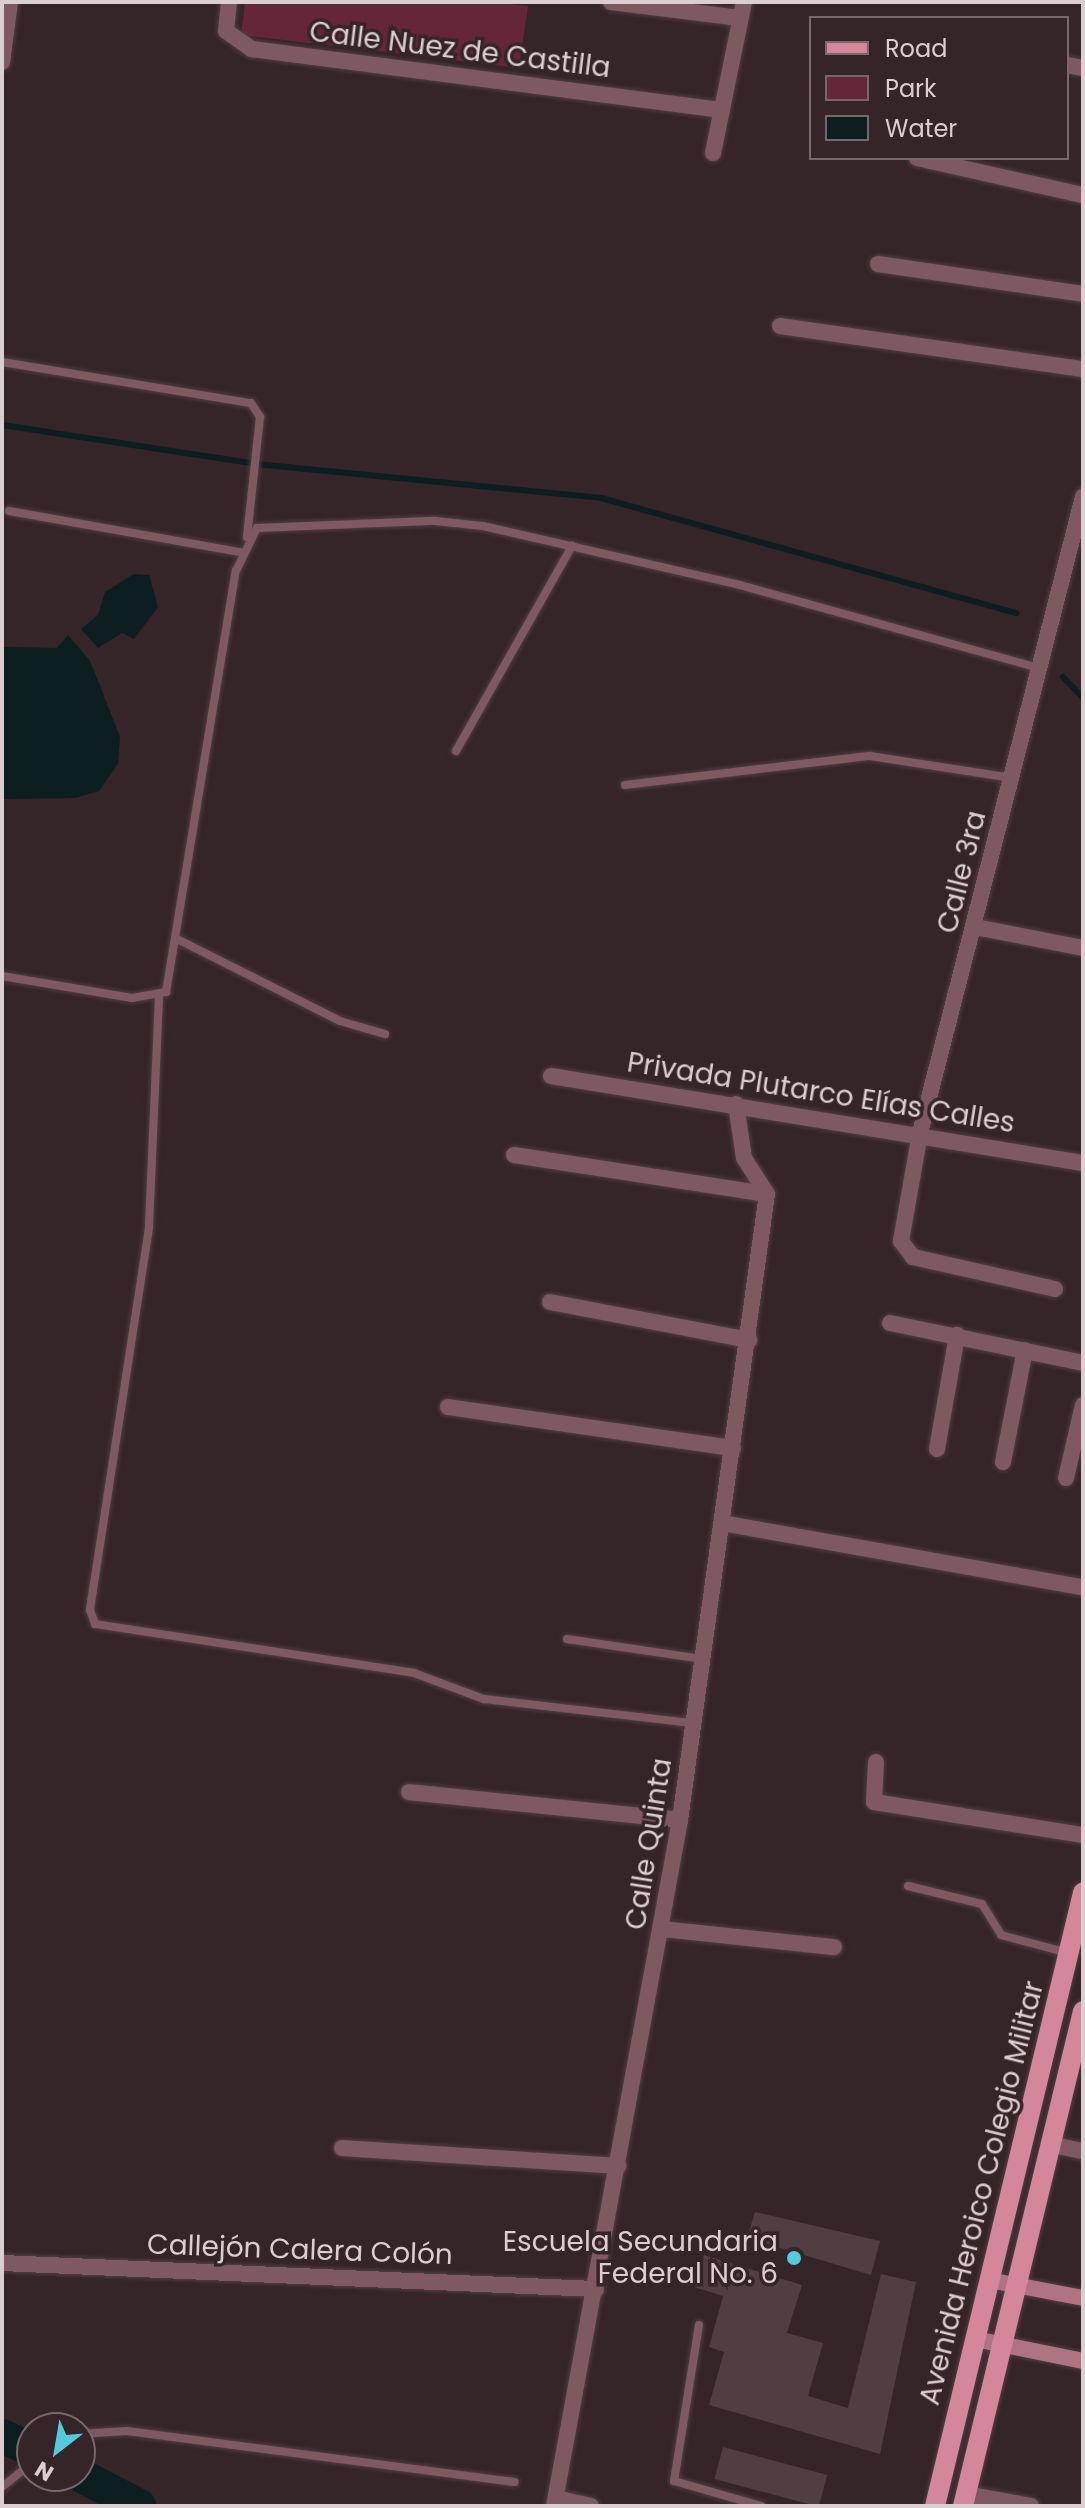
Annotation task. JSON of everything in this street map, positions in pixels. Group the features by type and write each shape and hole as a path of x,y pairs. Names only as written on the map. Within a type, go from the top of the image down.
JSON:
{"main road":[{"name":"Avenida Heroico Colegio Militar","path":"935,2506 1083,1893"},
{"name":"Avenida Heroico Colegio Militar","path":"964,2500 1083,2011"}],"street":[{"path":"2,62 10,2"},
{"name":"Calle Nuez de Castilla","path":"229,2 226,31 252,49 722,110"},
{"path":"611,2 742,10 713,153"},
{"path":"926,160 1083,195"},
{"path":"878,264 1083,294"},
{"path":"780,326 1083,369"},
{"name":"Calle 3ra","path":"1055,1289 913,1257 901,1241 920,1133 1083,497"},
{"path":"975,927 1083,948"},
{"name":"Privada Plutarco Elías Calles","path":"551,1076 920,1133 1083,1163"},
{"path":"736,1104 744,1158 767,1194"},
{"path":"514,1155 767,1194"},
{"name":"Calle Quinta","path":"555,2502 680,1820 767,1194"},
{"path":"550,1302 749,1340"},
{"path":"890,1323 1083,1363"},
{"path":"937,1449 957,1335"},
{"path":"1003,1462 1025,1350"},
{"path":"1066,1478 1083,1405"},
{"path":"448,1407 733,1448"},
{"path":"722,1523 1083,1587"},
{"path":"876,1762 874,1802 1083,1835"},
{"path":"409,1792 680,1820"},
{"path":"662,1929 834,1947"},
{"path":"1049,2144 1083,2151"},
{"path":"342,2148 618,2166"},
{"name":"Callejón Calera Colón","path":"2,2263 596,2289"},
{"path":"989,2280 1083,2298"},
{"path":"975,2339 1083,2361"},
{"path":"964,2500 1031,2506"},
{"path":"555,2502 591,2506"}],"lane":[{"path":"2,362 251,403 260,417 247,537 240,552 179,940 170,984 159,997 149,1228 90,1610 95,1624 414,1673 484,1699 693,1723"},
{"path":"9,511 240,552"},
{"path":"247,537 287,522 435,521 572,546 1040,668"},
{"path":"456,751 572,546"},
{"path":"625,785 870,756 1012,779"},
{"path":"179,940 340,1021 385,1034"},
{"path":"2,976 159,997"},
{"path":"567,1639 703,1659"},
{"path":"908,1886 979,1902 1001,1935 1069,1953"},
{"path":"699,2325 674,2481 761,2506"},
{"path":"96,2433 127,2431 515,2482"}],"green space":[{"path":"245,2 494,2 528,6 519,68 241,35"}],"water":[{"path":"134,574 149,575 158,607 134,639 122,633 98,648 81,629 98,615 105,592"},
{"path":"68,635 90,661 120,737 118,764 99,791 75,798 2,799 2,647 57,648"}],"building":[{"name":"Escuela Secundaria Federal No. 6","path":"755,2212 880,2241 871,2275 747,2238"},
{"path":"704,2255 802,2285 787,2333 823,2343 808,2396 848,2408 881,2274 916,2282 880,2454 709,2405 724,2352 709,2347 723,2296 694,2287"},
{"path":"723,2447 827,2475 819,2506 714,2479"}],"waterway":[{"path":"2,425 256,464 601,498 1016,613"},
{"path":"1063,677 1083,698"},
{"path":"2,2436 16,2443"},
{"path":"96,2483 139,2506"}],"place":[{"name":"Escuela Secundaria Federal No. 6","path":"794,2258"}]}
